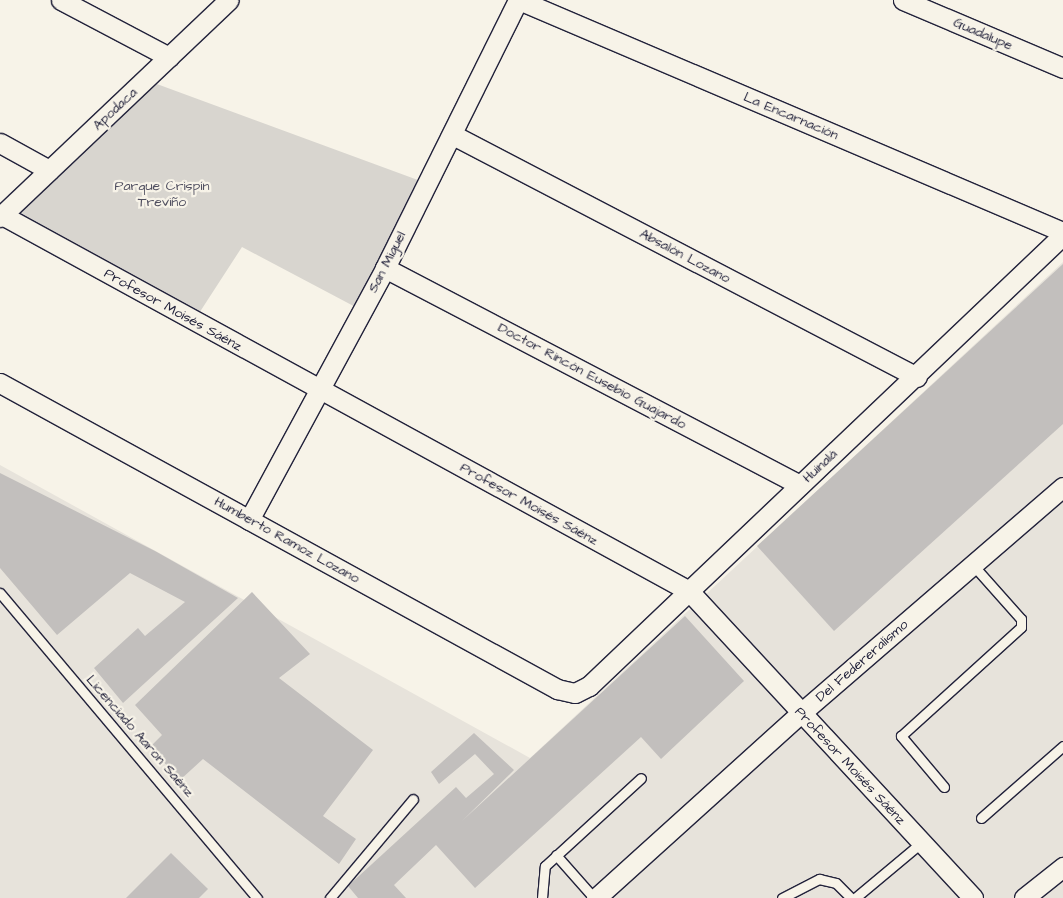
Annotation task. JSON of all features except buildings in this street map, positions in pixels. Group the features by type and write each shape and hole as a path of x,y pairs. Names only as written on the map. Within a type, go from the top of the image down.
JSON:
{"street":[{"path":"61,0 170,57"},
{"name":"Apodaca","path":"1,216 229,0"},
{"name":"San Miguel","path":"250,520 321,391 385,268 518,0"},
{"name":"La Encarnación","path":"518,0 1063,234"},
{"name":"Guadalupe","path":"904,0 1063,68"},
{"name":"Absalón Lozano","path":"453,134 917,377"},
{"path":"0,143 49,170"},
{"name":"Profesor Moisés Sáénz","path":"1,216 689,591 973,898"},
{"name":"Huinalá","path":"575,693 589,686 800,485 917,377 1063,234"},
{"name":"Doctor Rincón Eusebio Guajardo","path":"385,268 800,485"},
{"name":"Humberto Ramoz Lozano","path":"0,383 557,689 575,693"},
{"name":"Del Federeralismo","path":"595,898 801,713 1063,488"},
{"path":"1024,898 1063,866"}],"lane":[{"path":"944,787 901,736 1021,627 1021,619 972,565"},
{"name":"Licenciado Aaron Saénz","path":"0,593 258,898"},
{"path":"981,818 1063,746"},
{"path":"542,898 542,872 556,854 641,778"},
{"path":"330,898 413,799"},
{"path":"856,898 922,842"},
{"path":"556,854 595,898"},
{"path":"782,898 819,879 836,883 851,898"}],"shaded area":[{"path":"1063,262 1063,898 0,898 0,465 530,758"}],"green space":[{"name":"Parque Crispín Treviño","path":"146,80 426,183 363,311 242,247 194,321 2,215"}]}
